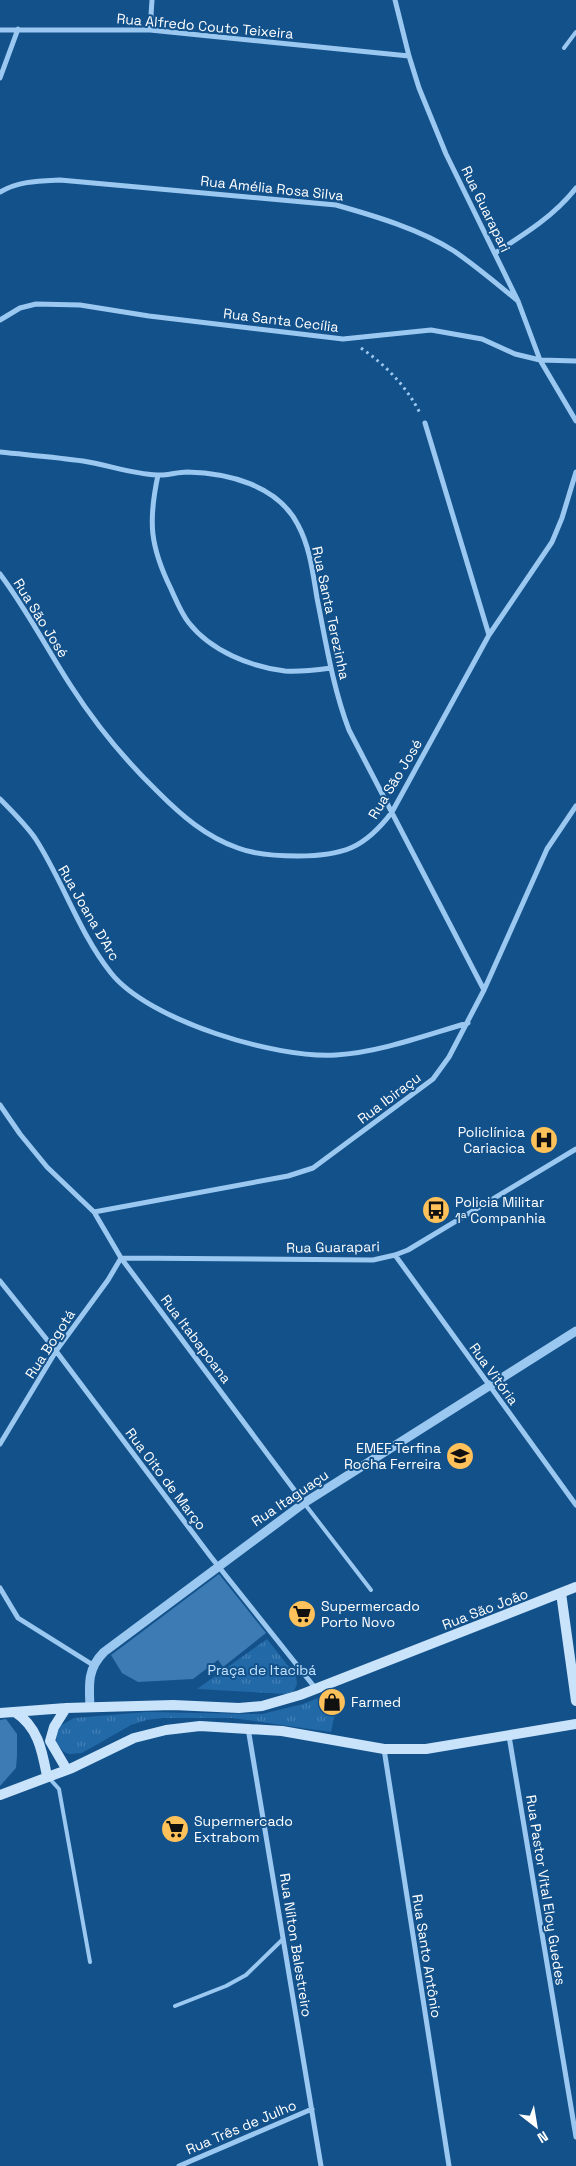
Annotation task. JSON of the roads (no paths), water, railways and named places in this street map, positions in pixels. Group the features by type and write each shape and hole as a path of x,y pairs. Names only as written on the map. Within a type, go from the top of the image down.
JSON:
{"main road":[{"name":"Rua São João","path":"0,1713 90,1707 173,1705 239,1708 262,1706 316,1689 576,1587"},
{"path":"561,1594 576,1701"},
{"path":"66,1708 54,1727 50,1741 67,1770"},
{"path":"15,1712 26,1720 38,1739 42,1749 47,1776"},
{"path":"0,1795 67,1770 134,1738 166,1730 200,1726 248,1728 282,1731 384,1749 426,1749 576,1724"}],"street":[{"path":"150,30 152,0"},
{"name":"Rua Guarapari","path":"395,0 409,56 422,96 446,154 518,301 540,360 576,421"},
{"path":"0,78 18,29"},
{"name":"Rua Alfredo Couto Teixeira","path":"0,30 150,30 409,56"},
{"name":"Rua Amélia Rosa Silva","path":"0,192 9,186 24,182 60,180 336,205 360,211 415,232 446,247 476,267 518,301"},
{"path":"495,253 543,222 563,204 576,188"},
{"name":"Rua Santa Cecília","path":"0,320 20,308 36,304 63,304 343,339 431,330 482,339 515,354 540,360"},
{"path":"540,360 576,361"},
{"path":"424,422 489,635"},
{"name":"Rua Santa Terezinha","path":"0,452 84,462 158,475 185,472 214,474 260,488 275,496 287,509 298,525 309,554 331,668 340,707 349,730 484,990"},
{"name":"Rua São José","path":"0,574 72,688 111,742 133,768 176,811 220,841 246,850 285,856 343,852 366,841 379,829 392,812 489,635 552,542 562,518 576,472"},
{"path":"158,475 151,522 154,544 159,563 189,623 223,651 264,667 286,671 331,668"},
{"name":"Rua Joana D'Arc","path":"0,799 33,836 78,920 111,973 124,986 155,1009 217,1034 259,1046 305,1054 335,1055 381,1047 468,1023"},
{"name":"Rua Ibiraçu","path":"94,1212 288,1176 312,1168 433,1079 468,1023 547,850 576,806"},
{"name":"Rua Itabapoana","path":"0,1105 20,1134 47,1167 94,1212 122,1258 304,1503"},
{"name":"Rua Guarapari","path":"122,1258 373,1260 395,1255 408,1250 576,1149"},
{"name":"Rua Vitória","path":"395,1255 487,1386 576,1505"},
{"name":"Rua Bogotá","path":"0,1444 56,1351 122,1258"},
{"name":"Rua Oito de Março","path":"0,1281 56,1351 218,1566 316,1689"},
{"name":"Rua Itaguaçu","path":"93,1665 104,1652 304,1503 576,1331"},
{"path":"0,1588 18,1618 93,1665 89,1679 90,1707"},
{"name":"Rua Nílton Balestreiro","path":"248,1728 321,2166"},
{"name":"Rua Pastor Vital Eloy Guedes","path":"509,1736 576,2137"},
{"name":"Rua Santo Antônio","path":"384,1749 449,2166"},
{"name":"Rua Três de Julho","path":"179,2166 186,2165 312,2109"}],"lane":[{"path":"564,48 576,32"},
{"name":"Rua Itabapoana","path":"304,1503 371,1590"},
{"path":"47,1776 58,1790 90,1962"},
{"path":"175,2006 226,1986 246,1975 284,1939"}],"place":[{"name":"Policlínica Cariacica","path":"544,1140"},
{"name":"Policia Militar 1ª Companhia","path":"436,1210"},
{"name":"EMEF Terfina Rocha Ferreira","path":"460,1456"},
{"name":"Supermercado Porto Novo","path":"302,1614"},
{"name":"Farmed","path":"332,1702"},
{"name":"Supermercado Extrabom","path":"175,1829"}],"park label":[{"name":"Praça de Itacibá","path":"262,1670"}]}
